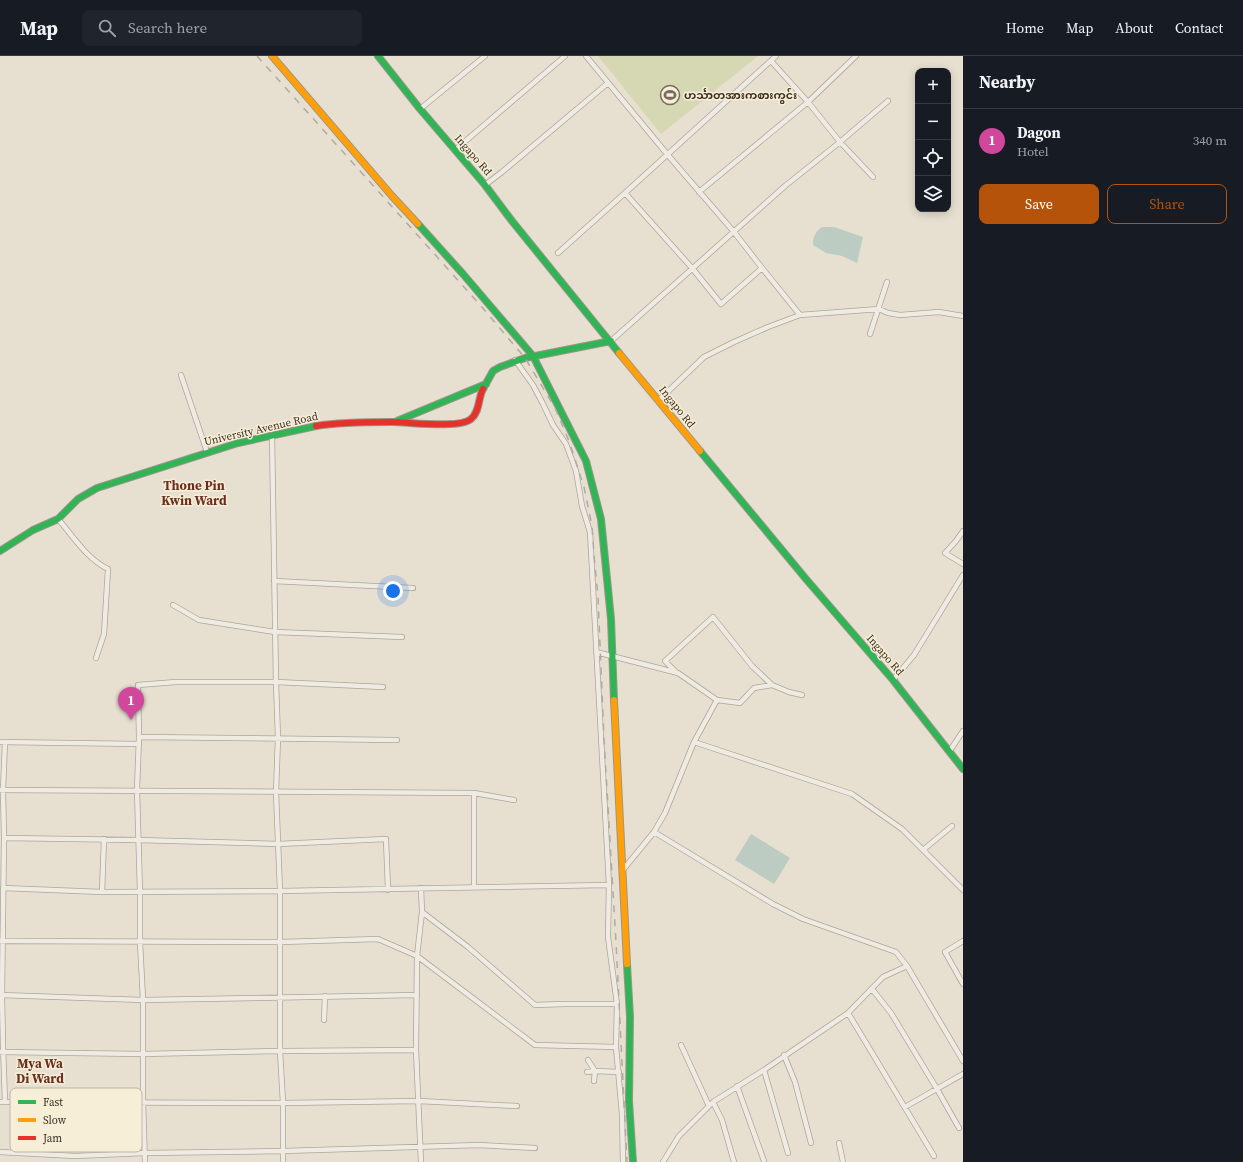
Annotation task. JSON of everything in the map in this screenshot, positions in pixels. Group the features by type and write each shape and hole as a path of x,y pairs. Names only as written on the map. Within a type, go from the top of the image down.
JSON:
{"main road":[{"path":"272,56 392,196 463,274 532,356 586,461 601,518 611,619 630,1017 629,1101 633,1162"},
{"name":"Ingapo Rd","path":"378,56 420,109 485,185 512,221 611,341 658,401 806,580 893,680 963,769"},
{"name":"University Avenue Road","path":"0,551 33,530 58,519 78,499 97,488 207,452 272,435 330,424 394,422 445,424 464,423 473,418 477,412 480,395 493,371 500,367 516,360 532,356 611,341"},
{"path":"394,422 486,384"}],"street":[{"path":"420,109 485,56"},
{"path":"455,150 565,56"},
{"path":"586,56 734,232 800,315"},
{"path":"558,253 776,56"},
{"path":"699,192 808,102 856,56"},
{"path":"770,61 808,102 840,142 873,177"},
{"path":"485,185 608,82"},
{"path":"611,341 785,186 888,101"},
{"path":"625,193 692,268 721,304 762,268"},
{"path":"870,334 887,282"},
{"path":"658,401 704,358 734,342 800,315 879,309 900,316 939,312 963,316"},
{"path":"516,360 533,385 544,404 553,425 566,444 576,470 582,506 590,532 609,885 608,937 617,1004 616,1047 619,1072 623,1162"},
{"path":"181,375 207,452"},
{"path":"272,435 278,738 276,792 280,891 280,1051 283,1162"},
{"path":"58,519 90,557 108,569 104,634 96,658"},
{"path":"963,531 956,541 944,553 963,564"},
{"path":"893,680 914,655 963,575"},
{"path":"274,581 413,588"},
{"path":"172,605 199,620 275,632 402,637"},
{"path":"772,685 754,688 740,703 717,700 678,673 665,661 713,617 752,666 772,685 789,692 802,695"},
{"path":"596,652 678,673"},
{"path":"145,1162 143,1103 143,1000 140,942 137,790 139,744 138,685 176,682 276,682 383,687"},
{"path":"622,871 654,832 668,807 694,742 717,700"},
{"path":"949,752 963,731"},
{"path":"139,737 397,740"},
{"path":"2,1102 1,941 4,838 1,790 2,742 139,744"},
{"path":"694,742 852,794 902,829 963,890"},
{"path":"1,790 474,793 514,800"},
{"path":"474,793 474,887"},
{"path":"923,850 952,826"},
{"path":"654,832 773,904 803,919 896,952 907,966 963,1060"},
{"path":"4,838 278,844 386,840 388,890"},
{"path":"102,892 104,839"},
{"path":"2,891 140,892 388,890 421,888 609,885"},
{"path":"421,888 422,912 417,956 416,1050 421,1162"},
{"path":"422,912 468,947 535,1005 617,1004"},
{"path":"1,941 280,942 378,939 417,956 535,1045 616,1047"},
{"path":"963,941 945,952 963,984"},
{"path":"663,1162 679,1136 713,1102 764,1070 848,1013 883,977 907,966"},
{"path":"872,989 891,1013 959,1128"},
{"path":"1,995 143,1000 417,995"},
{"path":"324,1020 325,996"},
{"path":"848,1013 934,1156"},
{"path":"681,1045 709,1106"},
{"path":"1,1052 143,1054 416,1050"},
{"path":"784,1056 795,1082 811,1143"},
{"path":"588,1060 595,1071 594,1080"},
{"path":"764,1070 788,1153"},
{"path":"586,1072 619,1072"},
{"path":"904,1107 963,1074"},
{"path":"737,1086 764,1161"},
{"path":"143,1103 419,1101 517,1106"},
{"path":"713,1102 722,1120 734,1162"},
{"path":"839,1143 843,1162"},
{"path":"0,1152 75,1156 479,1145 535,1148"}],"green space":[{"name":"ဟင်္သာတအားကစားကွင်း","path":"598,56 758,56 661,134"}],"shaded area":[{"path":"822,227 834,227 863,237 857,263 842,256 826,253 813,245 815,235"},
{"path":"751,834 790,858 774,884 735,860"}],"railway":[{"path":"257,56 481,306 525,358 555,408 569,441 584,487 592,526 598,597 604,739 627,1162"}],"traffic: fast":[{"path":"378,56 420,109 485,185 512,221 619,353"},
{"path":"418,224 533,356 586,461 601,519 611,619 614,700"},
{"path":"483,389 493,371 500,367 525,358 611,341"},
{"path":"397,421 486,384"},
{"path":"0,551 33,530 58,519 78,499 97,488 238,443 316,426"},
{"path":"700,451 806,579 893,680 963,769"},
{"path":"627,964 630,1017 629,1101 633,1162"}],"traffic: slow":[{"path":"272,56 392,196 418,224"},
{"path":"619,353 700,451"},
{"path":"614,700 627,964"}],"traffic: jam":[{"path":"316,426 364,422 456,424 465,422 474,416 483,389"}],"place":[{"name":"ဟင်္သာတအားကစားကွင်း","path":"670,95"},
{"name":"Dagon","path":"131,720"}],"district":[{"name":"Thone Pin Kwin Ward","path":"194,492"},
{"name":"Mya Wa Di Ward","path":"40,1070"}]}
